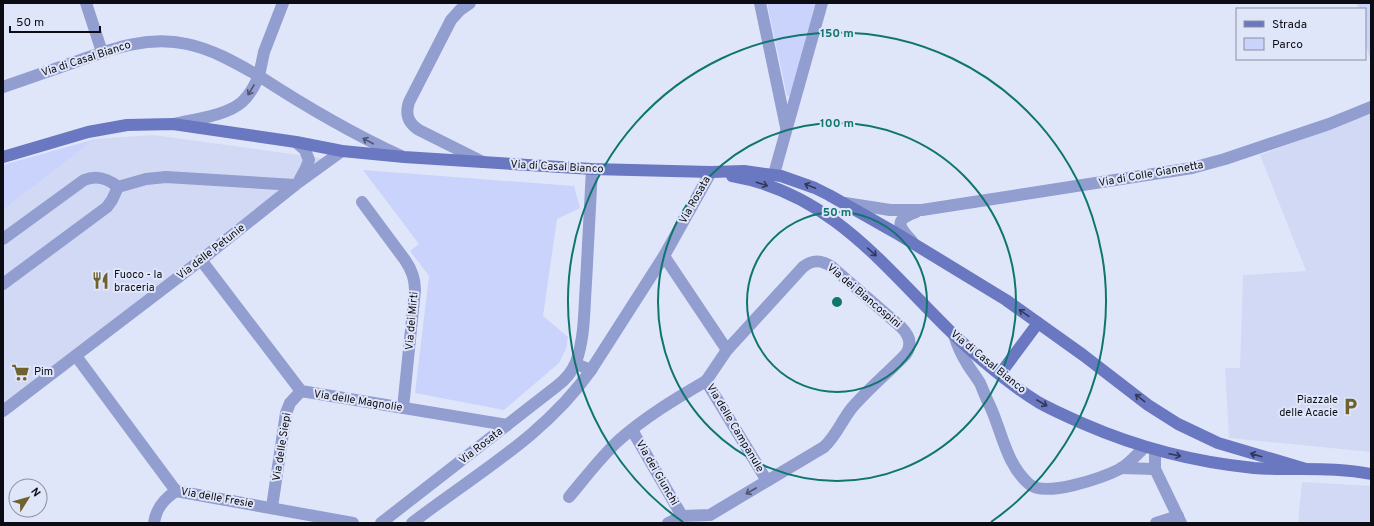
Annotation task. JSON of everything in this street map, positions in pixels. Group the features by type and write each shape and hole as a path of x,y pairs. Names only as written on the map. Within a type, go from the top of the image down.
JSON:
{"main road":[{"name":"Via di Casal Bianco","path":"3,157 88,132 127,125 173,124 296,142 342,151 404,157 592,169 711,172 744,171 774,174 815,188 844,203 1006,300 1083,355 1148,405 1178,424 1218,443 1306,469"},
{"name":"Via di Casal Bianco","path":"711,172 765,185 793,197 825,214 848,230 879,258 954,335 1022,391 1050,408 1116,437 1150,449 1203,461 1247,467 1347,470 1371,474"},
{"path":"1000,374 1038,323"}],"street":[{"path":"86,3 102,52"},
{"path":"259,76 264,52 283,3"},
{"path":"470,3 460,10 451,20 409,102 407,114 412,125 419,130 486,163"},
{"path":"760,3 787,130"},
{"path":"774,174 822,3"},
{"name":"Via di Casal Bianco","path":"3,87 102,52 134,43 160,41 185,44 214,53 259,76 325,117 370,142 404,157"},
{"name":"Via di Casal Bianco","path":"173,124 220,113 234,108 246,99 259,76"},
{"name":"Via di Colle Giannetta","path":"844,203 890,210 922,210 1192,168 1225,159 1329,124 1371,107"},
{"path":"3,284 107,207 118,187 146,179 166,177 295,185 306,168 309,160 305,150 296,142"},
{"name":"Via delle Petunie","path":"3,411 201,260 295,185 342,151"},
{"name":"Via Rosata","path":"381,523 562,382 569,375 576,364 584,320 592,169"},
{"name":"Via Rosata","path":"412,523 485,471 530,436 576,391 664,256 711,172"},
{"path":"3,239 84,180 98,177 112,182 118,187"},
{"name":"Via dei Mirti","path":"362,202 405,260 414,279 415,290 403,408"},
{"name":"Via di Colle Giannetta","path":"916,245 901,229 900,221 905,216 922,210"},
{"path":"664,256 727,350"},
{"name":"Via delle Magnolie","path":"201,260 301,391 507,425"},
{"name":"Via dei Biancospini","path":"668,523 682,516 707,519 828,444 855,405 906,354 910,343 907,333 901,327 832,267 824,262 816,261 803,267 727,350"},
{"path":"954,335 959,350 980,384 989,403 1007,453 1016,469 1029,484 1033,487 1045,489 1090,480 1121,468 1150,449 1156,469 1179,519 1156,523"},
{"name":"Via delle Campanule","path":"727,350 706,381 767,482"},
{"name":"Via delle Fresie","path":"76,356 176,491 272,507 353,523"},
{"path":"576,364 591,370"},
{"path":"570,497 612,448 632,430 654,412 706,381"},
{"name":"Via delle Siepi","path":"272,507 286,413 290,403 301,391"},
{"name":"Via dei Giunchi","path":"632,430 682,516"},
{"path":"1121,468 1156,469"},
{"path":"154,523 160,505 176,491"}],"shaded area":[{"path":"1371,114 1371,452 1229,438 1225,368 1240,368 1243,275 1306,271 1260,155"},
{"path":"154,135 328,159 3,405 3,210 95,139"},
{"path":"1302,482 1371,486 1371,523 1298,523"}],"green space":[{"path":"767,3 819,3 793,95 787,96"},
{"path":"1357,3 1371,3 1371,63 1366,45 1366,8 1358,8"},
{"path":"95,139 3,210 3,165"},
{"path":"363,170 574,186 580,208 557,219 543,316 568,337 566,349 559,363 504,410 415,393 429,276 410,251 419,244"}],"place":[{"name":"Fuoco - la braceria","path":"101,281"},
{"name":"Pim","path":"21,372"},
{"name":"Piazzale delle Acacie","path":"1351,406"}]}
